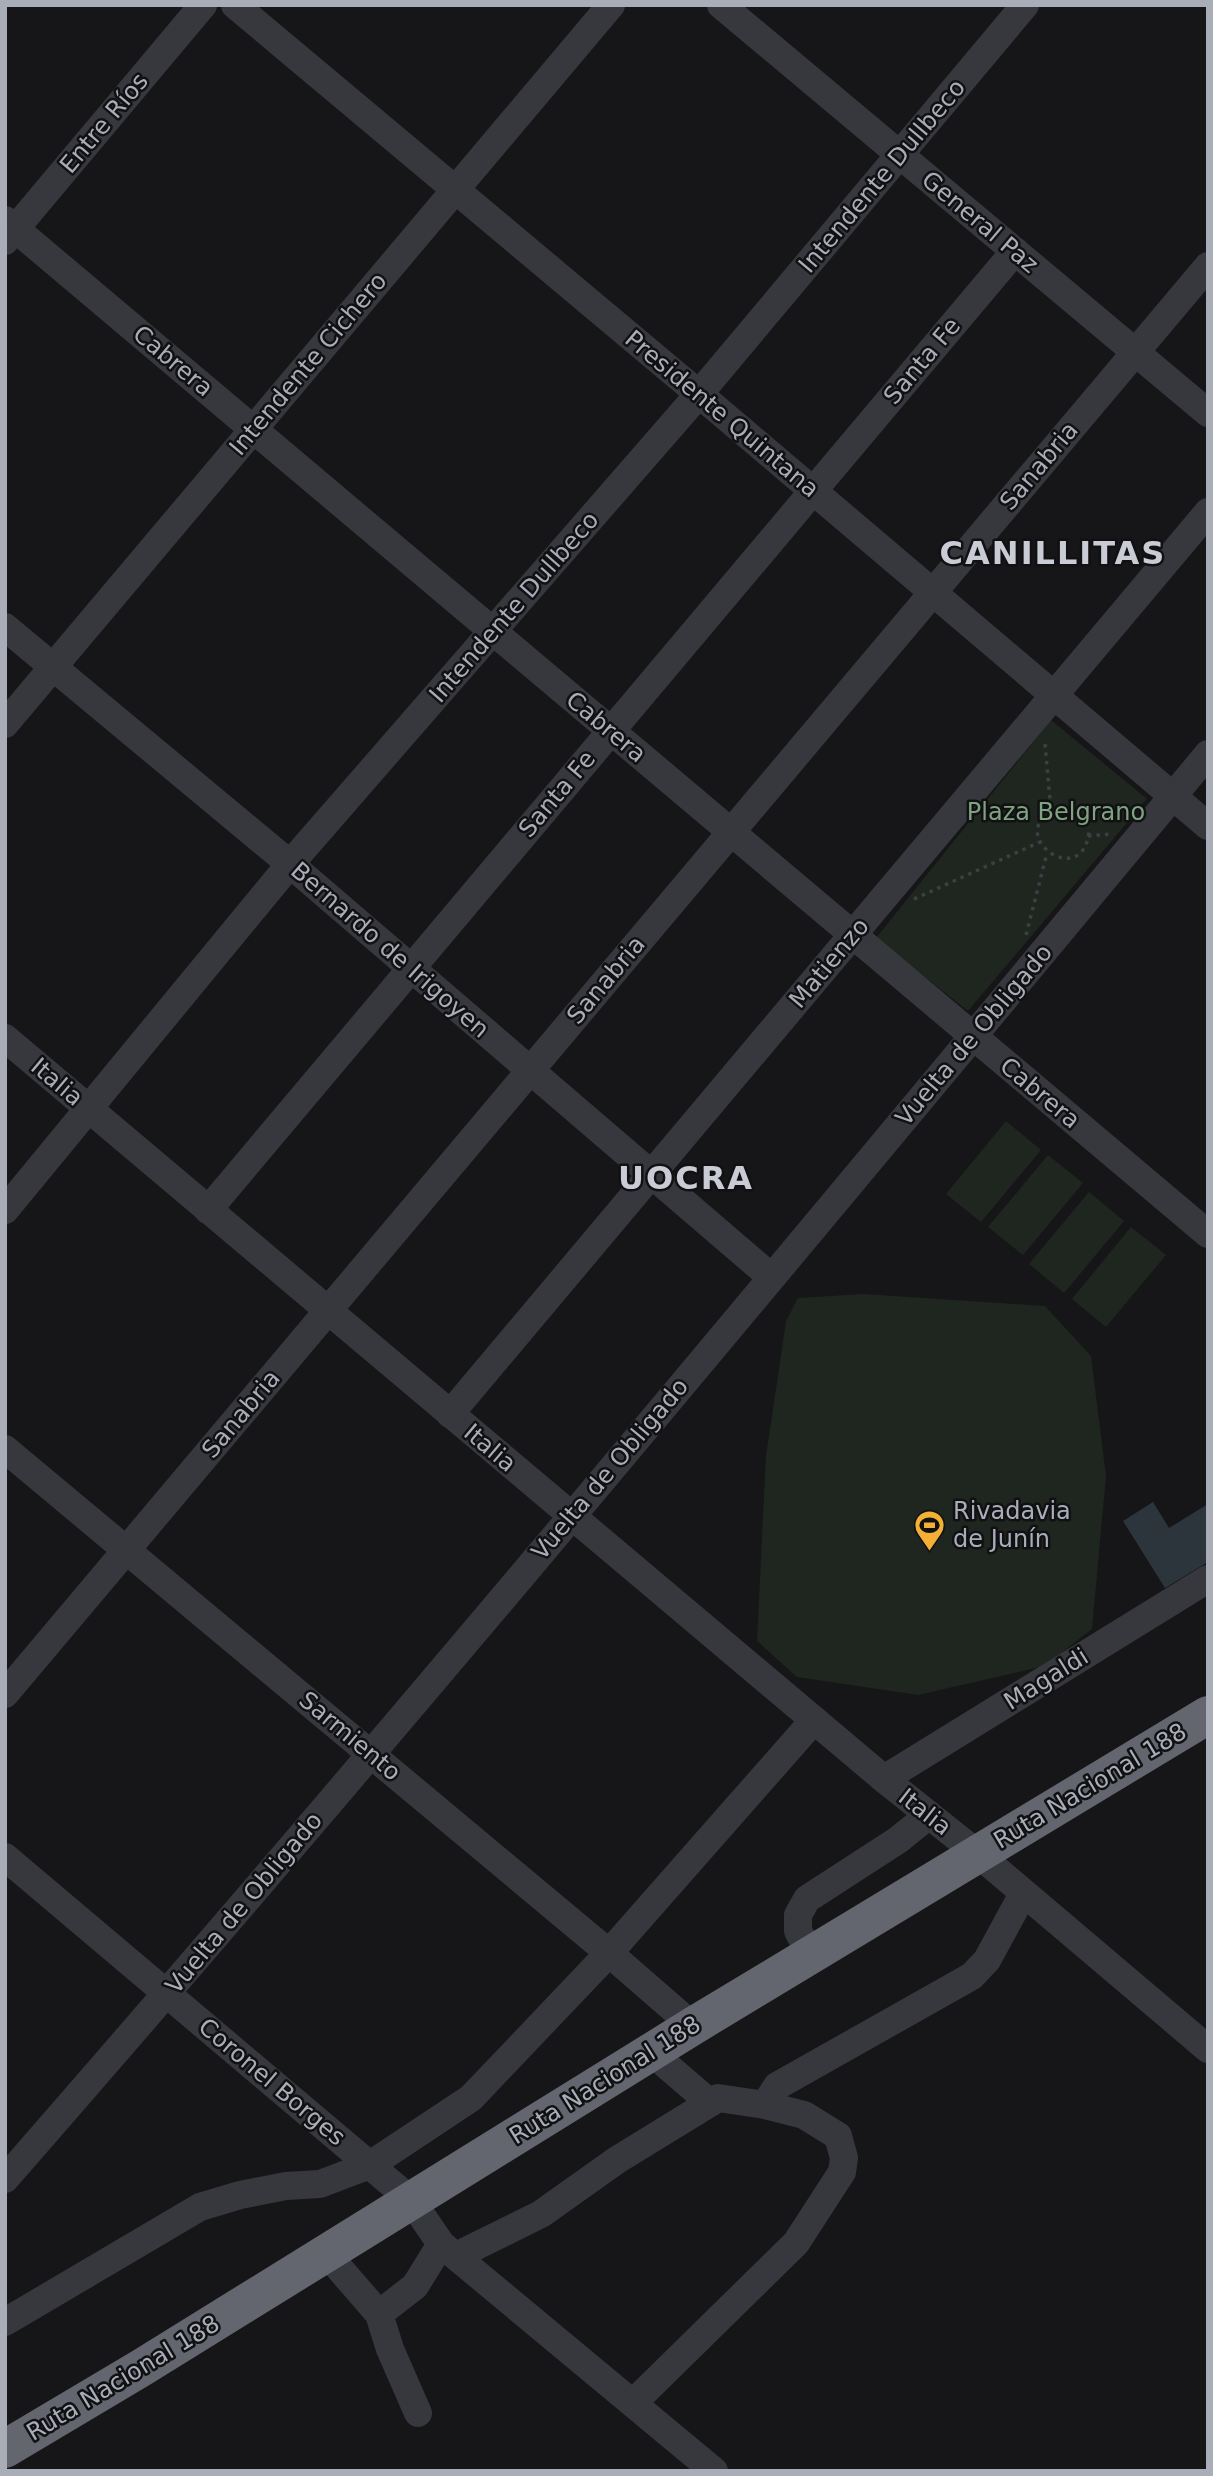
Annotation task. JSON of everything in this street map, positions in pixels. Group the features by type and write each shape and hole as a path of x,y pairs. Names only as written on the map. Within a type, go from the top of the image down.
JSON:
{"highway":[{"name":"Ruta Nacional 188","path":"5,2449 692,2026 1208,1715"}],"street":[{"name":"Entre Ríos","path":"9,230 203,5"},
{"name":"Presidente Quintana","path":"234,5 933,593 1048,702 1173,796 1208,826"},
{"name":"Intendente Cichero","path":"5,724 611,5"},
{"name":"General Paz","path":"721,5 1208,413"},
{"name":"Intendente Dullbeco","path":"5,1210 290,864 699,394 1025,5"},
{"name":"Cabrera","path":"9,230 254,429 1208,1234"},
{"name":"Santa Fe","path":"208,1210 1015,251"},
{"name":"Sanabria","path":"5,1694 1208,266"},
{"name":"Matienzo","path":"450,1414 1208,512"},
{"name":"Bernardo de Irigoyen","path":"5,627 290,864 771,1277"},
{"name":"Vuelta de Obligado","path":"5,2179 167,1993 571,1516 1208,754"},
{"name":"Italia","path":"5,1038 1208,2049"},
{"name":"Sarmiento","path":"5,1449 609,1953 692,2026"},
{"name":"Magaldi","path":"884,1779 1208,1579"},
{"path":"5,2322 200,2207 240,2195 286,2186 320,2184 370,2165 471,2098 609,1953 814,1720"},
{"path":"811,1955 799,1931 798,1915 807,1899 898,1840 929,1815"},
{"name":"Coronel Borges","path":"5,1857 411,2200 448,2250 714,2471"},
{"path":"765,2105 776,2086 972,1976 987,1960 1023,1894"},
{"path":"651,2052 709,2102"},
{"path":"379,2314 415,2286 448,2250 541,2214 617,2160 718,2098 765,2105 804,2115 838,2136 844,2158 842,2172 796,2243 633,2403"},
{"path":"326,2253 379,2314 390,2349 418,2413"}],"path":[{"path":"1048,702 1051,811"},
{"path":"1058,808 1051,811 1040,823 1040,842 1047,852 1062,859 1078,854 1088,841 1089,832"},
{"path":"914,899 1040,842"},
{"path":"1024,940 1047,852"}],"green space":[{"name":"Plaza Belgrano","path":"1051,720 1147,799 968,1011 876,938"},
{"path":"1006,1121 1041,1150 981,1222 946,1194"},
{"path":"1048,1155 1083,1183 1023,1255 988,1227"},
{"path":"1089,1192 1124,1221 1064,1293 1029,1264"},
{"path":"1131,1227 1166,1255 1106,1327 1072,1299"},
{"name":"Rivadavia de Junín","path":"863,1294 1045,1306 1091,1356 1106,1476 1092,1629 1045,1666 918,1695 797,1677 757,1641 766,1456 786,1321 798,1298"}],"shaded area":[{"path":"1153,1502 1169,1528 1208,1504 1208,1562 1165,1588 1123,1521"}],"place":[{"name":"Rivadavia de Junín","path":"930,1552"}],"district":[{"name":"CANILLITAS","path":"1053,553"},
{"name":"UOCRA","path":"686,1178"}]}
